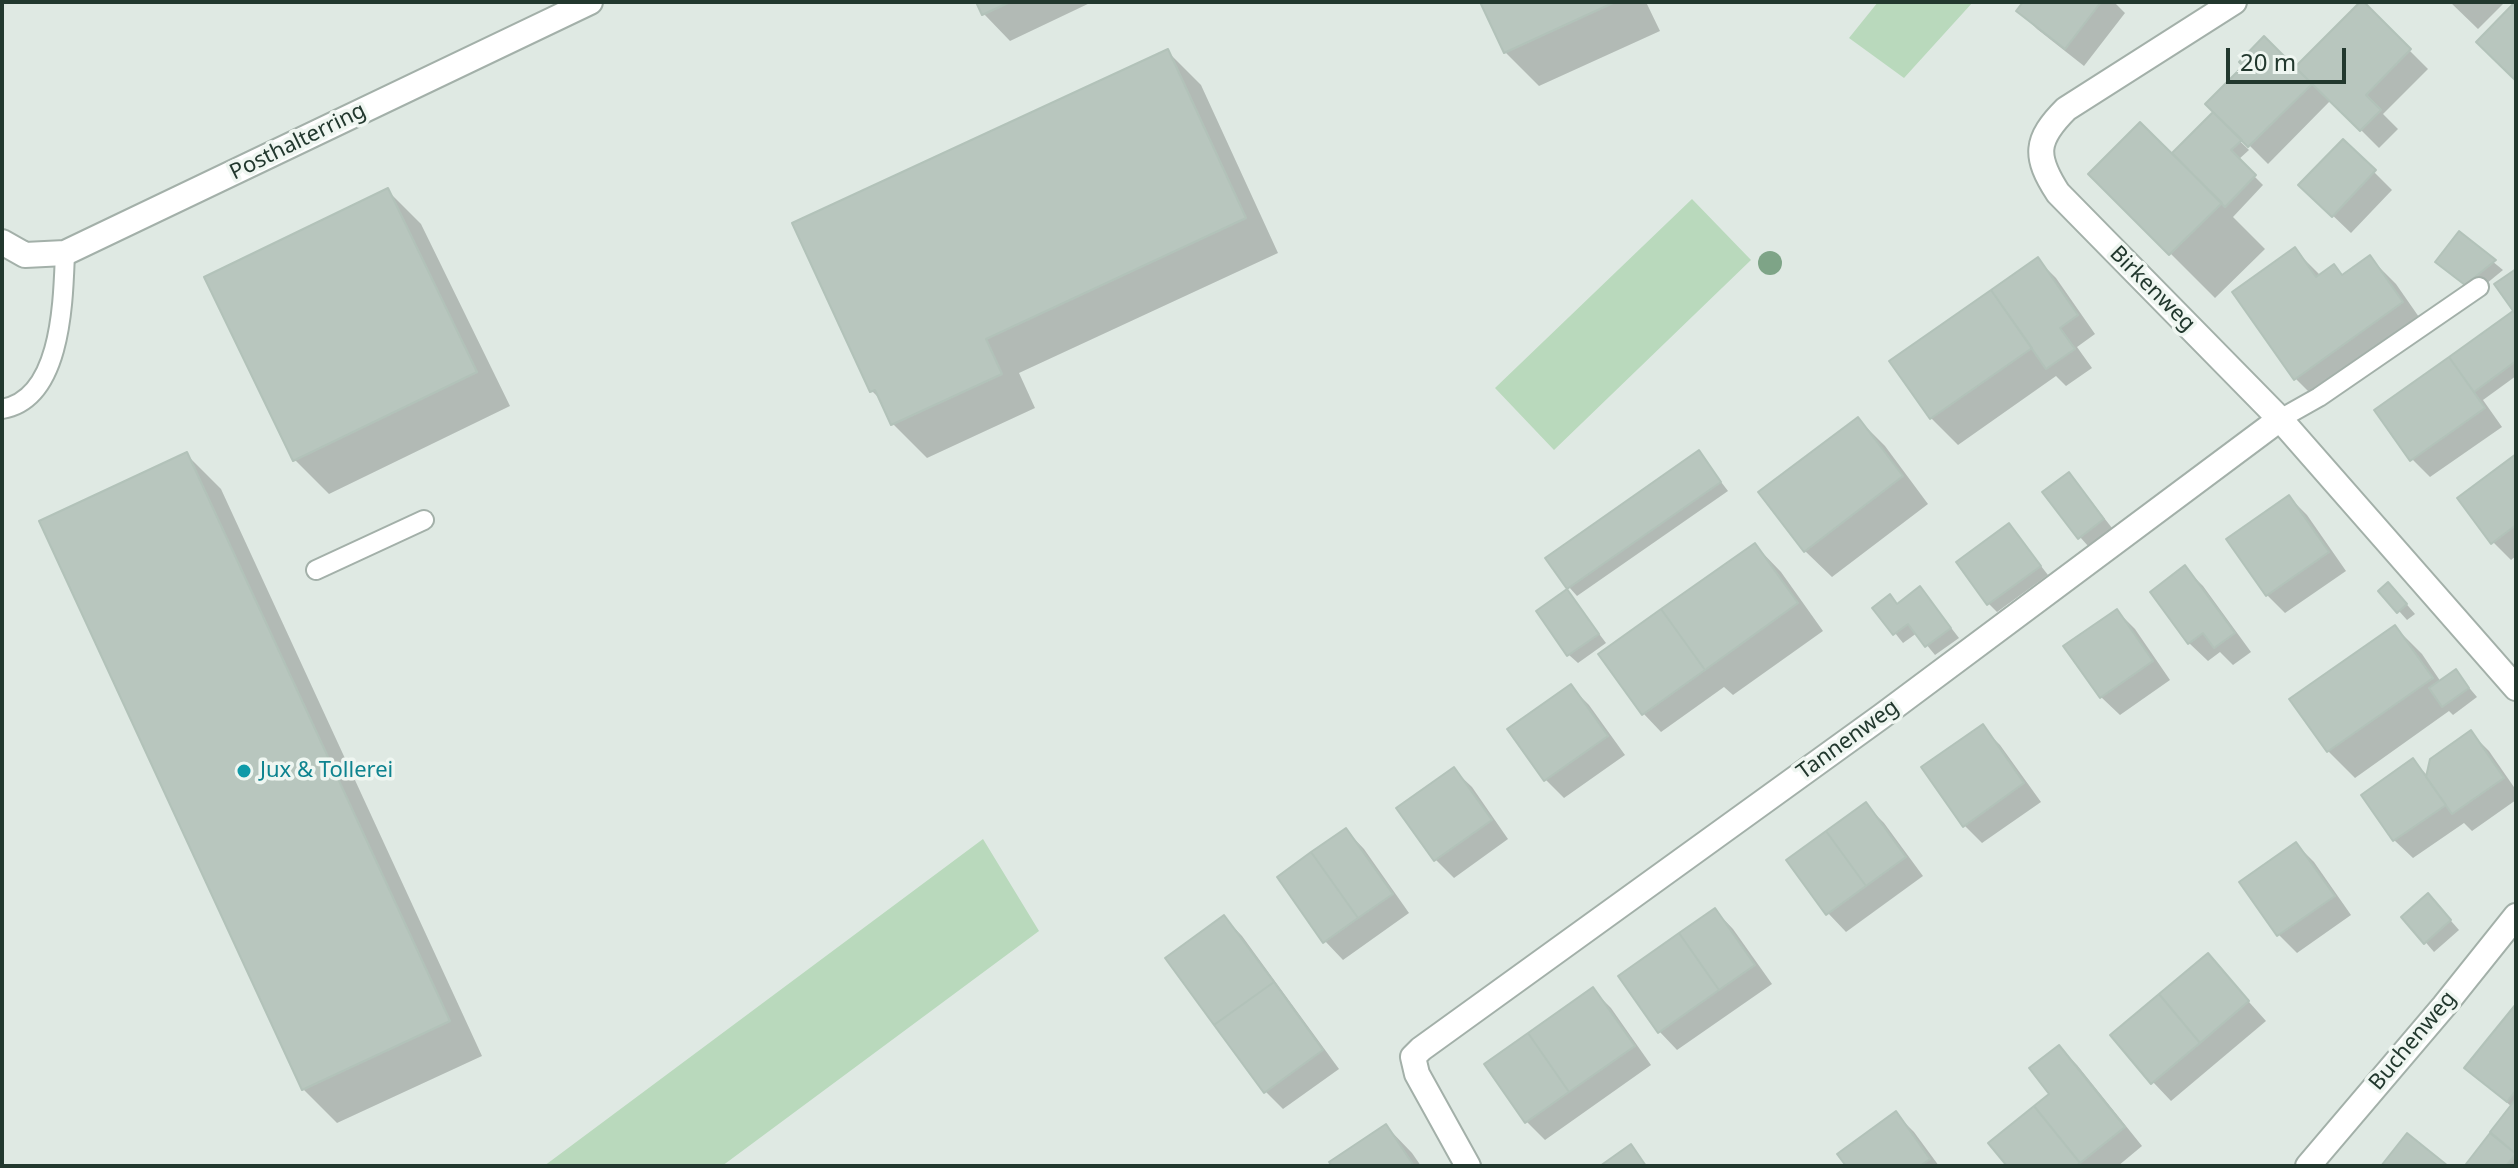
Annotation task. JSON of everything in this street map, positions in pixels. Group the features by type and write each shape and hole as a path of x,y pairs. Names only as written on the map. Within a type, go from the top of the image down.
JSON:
{"street":[{"name":"Posthalterring","path":"2,242 25,255 65,253 590,2"},
{"name":"Birkenweg","path":"2234,2 2066,109 2049,126 2039,150 2044,172 2058,193 2280,419 2516,688"},
{"name":"Tannenweg","path":"1468,1166 1417,1074 1413,1057 1882,716 2280,419"},
{"name":"Buchenweg","path":"2308,1166 2516,916"}],"lane":[{"path":"2,409 16,406 41,385 60,331 65,253"},
{"path":"2280,419 2319,397 2479,287"},
{"path":"316,570 424,520"}],"green space":[{"path":"1878,2 1973,2 1904,78 1849,38"},
{"path":"1692,199 1751,260 1554,450 1495,388"},
{"path":"983,839 1039,931 722,1166 544,1166"}],"building":[{"path":"976,2 1010,2 982,15"},
{"path":"1480,2 1615,2 1504,53"},
{"path":"2023,2 2101,2 2065,49 2016,11"},
{"path":"2360,2 2364,2 2411,49 2366,95 2381,110 2360,131 2295,67"},
{"path":"2516,4 2516,81 2476,42"},
{"path":"2264,36 2312,84 2248,147 2205,104 2243,66 2239,62"},
{"path":"1168,49 1246,218 986,339 1002,374 891,425 875,390 870,392 792,223"},
{"path":"2213,112 2242,140 2231,150 2256,175 2225,207 2172,153"},
{"path":"2140,122 2222,203 2169,255 2088,174"},
{"path":"2343,139 2376,170 2332,217 2298,185"},
{"path":"388,188 477,372 293,461 204,277"},
{"path":"2459,231 2496,260 2465,285 2435,262"},
{"path":"2295,247 2316,277 2334,264 2342,275 2370,255 2403,302 2294,380 2232,292"},
{"path":"2038,257 2078,315 2060,328 2075,349 2046,369 1991,290"},
{"path":"2516,269 2516,315 2494,284"},
{"path":"1991,290 2032,348 1930,419 1889,361"},
{"path":"2513,311 2516,315 2516,361 2474,392 2449,357"},
{"path":"2449,357 2485,408 2410,461 2374,410"},
{"path":"1858,417 1903,476 1804,552 1758,492"},
{"path":"1699,450 1721,482 1567,589 1545,558"},
{"name":"Jux & Tollerei","path":"187,452 450,1021 302,1090 39,521"},
{"path":"2516,454 2516,525 2491,544 2457,498"},
{"path":"2069,472 2104,519 2078,539 2042,492"},
{"path":"2289,495 2329,552 2266,596 2226,539"},
{"path":"2009,523 2041,566 1987,605 1956,562"},
{"path":"1755,543 1798,603 1705,670 1661,609"},
{"path":"2185,565 2235,633 2214,648 2203,633 2188,644 2150,592"},
{"path":"2388,582 2407,604 2397,613 2378,591"},
{"path":"1920,586 1951,628 1925,647 1908,624 1893,635 1872,608 1890,594 1897,604"},
{"path":"1567,589 1599,634 1567,656 1536,611"},
{"path":"1661,609 1705,670 1642,715 1598,654"},
{"path":"2117,609 2153,661 2100,698 2063,646"},
{"path":"2395,625 2433,678 2327,752 2289,699"},
{"path":"2456,669 2469,688 2442,707 2429,688"},
{"path":"1571,684 1608,736 1544,781 1507,729"},
{"path":"1983,724 2024,783 1963,827 1921,767"},
{"path":"2471,730 2504,778 2452,814 2426,777 2430,759"},
{"path":"2413,758 2446,805 2393,841 2361,795"},
{"path":"1454,767 1492,820 1434,861 1396,808"},
{"path":"1866,802 1906,857 1866,886 1826,831"},
{"path":"1346,828 1393,894 1358,918 1311,852"},
{"path":"1826,831 1866,886 1826,915 1786,860"},
{"path":"2296,842 2335,896 2277,936 2239,882"},
{"path":"1311,852 1358,918 1323,943 1277,877"},
{"path":"2428,893 2451,920 2424,944 2401,917"},
{"path":"1715,908 1755,965 1719,990 1679,933"},
{"path":"1224,915 1274,982 1214,1025 1165,958"},
{"path":"1679,933 1719,990 1658,1033 1618,976"},
{"path":"2208,953 2249,1001 2200,1043 2159,994"},
{"path":"1274,982 1323,1050 1264,1093 1214,1025"},
{"path":"1593,987 1635,1046 1569,1092 1528,1033"},
{"path":"2159,994 2200,1043 2151,1084 2110,1035"},
{"path":"2516,1004 2516,1090 2507,1102 2464,1068"},
{"path":"1528,1033 1569,1092 1525,1123 1484,1064"},
{"path":"2059,1045 2125,1127 2080,1163 2034,1106 2049,1094 2029,1068"},
{"path":"2516,1100 2516,1154 2490,1132"},
{"path":"2034,1106 2080,1163 2076,1166 2007,1166 1988,1143"},
{"path":"1896,1111 1930,1159 1920,1166 1846,1166 1837,1154"},
{"path":"1386,1124 1414,1166 1332,1166 1329,1162"},
{"path":"2407,1133 2448,1166 2381,1166"},
{"path":"2490,1133 2516,1154 2506,1166 2468,1166 2466,1164"},
{"path":"1631,1144 1646,1166 1600,1166"}],"place":[{"name":"Jux & Tollerei","path":"244,771"}]}
